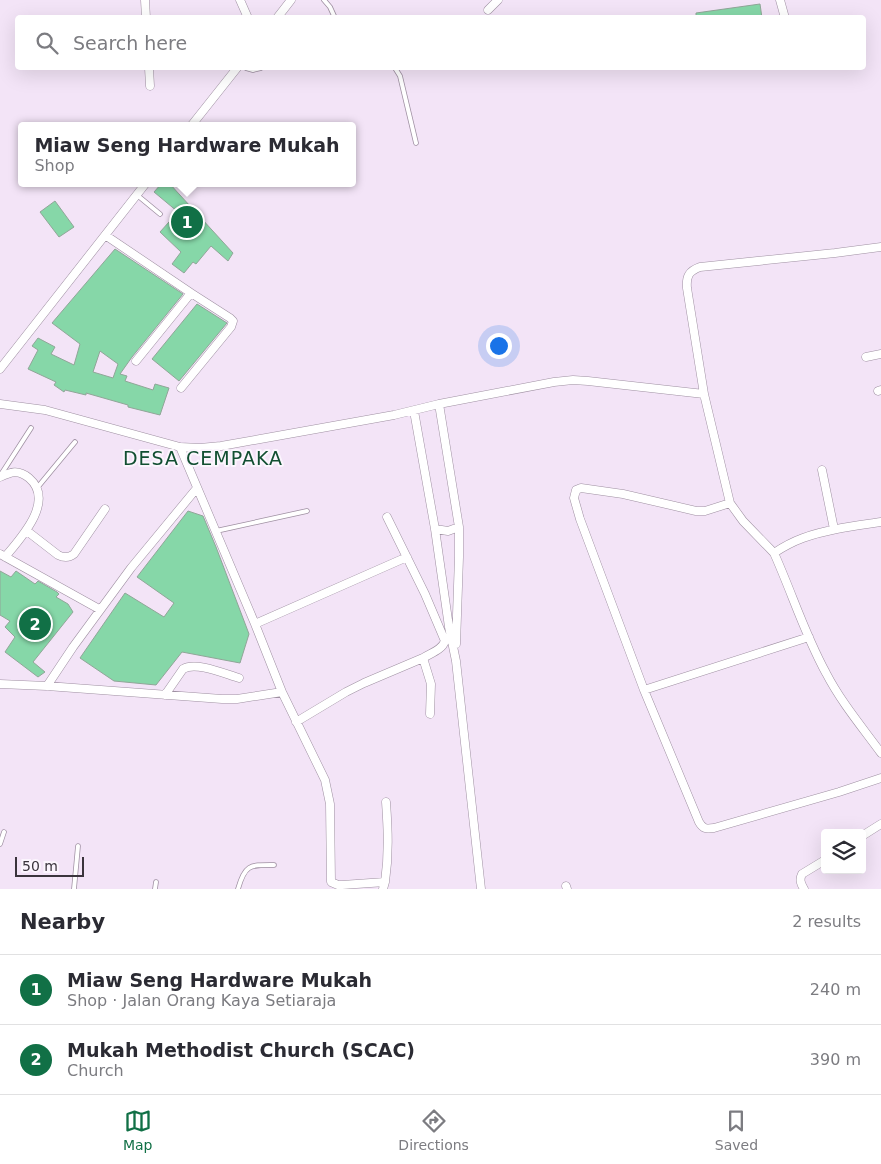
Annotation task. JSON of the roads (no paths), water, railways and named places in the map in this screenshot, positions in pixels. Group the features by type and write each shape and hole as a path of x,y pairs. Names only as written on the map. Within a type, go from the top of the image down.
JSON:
{"street":[{"path":"145,0 146,15"},
{"path":"240,0 247,15"},
{"path":"279,15 290,0"},
{"path":"488,10 498,0"},
{"path":"780,0 784,15"},
{"path":"149,70 150,86"},
{"path":"194,122 235,70"},
{"path":"0,369 143,187"},
{"path":"105,235 233,321 233,324 181,388"},
{"path":"881,247 835,254 700,267 689,273 687,282 704,394 730,503 743,521 774,553 808,637 831,684 881,753"},
{"path":"136,361 191,293"},
{"path":"866,357 881,354"},
{"path":"0,404 44,410 180,447 210,448 369,420 439,404 554,382 573,380 604,382 704,394"},
{"path":"439,404 458,527 456,661"},
{"path":"414,410 456,661 481,889"},
{"path":"180,447 256,624 282,692 328,791 330,804 331,882 338,885 384,885 388,862 386,802"},
{"path":"822,470 834,529"},
{"path":"0,476 10,472 22,474 30,479 37,488 38,495 37,511 27,531 3,555 100,609"},
{"path":"47,686 130,568 197,488"},
{"path":"730,503 704,511 696,511 581,488 576,490 574,498 577,512 644,690 702,827 705,829 720,826 881,778"},
{"path":"27,531 58,555 67,558 74,554 105,510"},
{"path":"296,722 346,692 423,658 443,646 445,641 387,517"},
{"path":"774,553 788,544 834,529 881,522"},
{"path":"435,529 448,531 458,527"},
{"path":"256,624 407,557"},
{"path":"644,690 808,637"},
{"path":"423,658 431,684 430,714"},
{"path":"165,696 183,668 188,666 208,669 239,678"},
{"path":"0,684 165,696 237,699 282,692"},
{"path":"866,833 881,824"},
{"path":"804,889 800,878 802,874 821,862"}],"lane":[{"path":"324,0 330,7 333,15"},
{"path":"396,70 400,76 416,143"},
{"path":"137,196 160,214"},
{"path":"0,476 31,428"},
{"path":"37,488 75,442"},
{"path":"216,531 307,511"},
{"path":"0,844 4,832"},
{"path":"74,889 78,846"},
{"path":"238,889 244,872 247,869 255,866 274,865"},
{"path":"154,889 156,882"}],"place":[{"name":"Miaw Seng Hardware Mukah","path":"187,222"},
{"name":"Mukah Methodist Church (SCAC)","path":"35,624"}],"district":[{"name":"DESA CEMPAKA","path":"203,458"}]}
